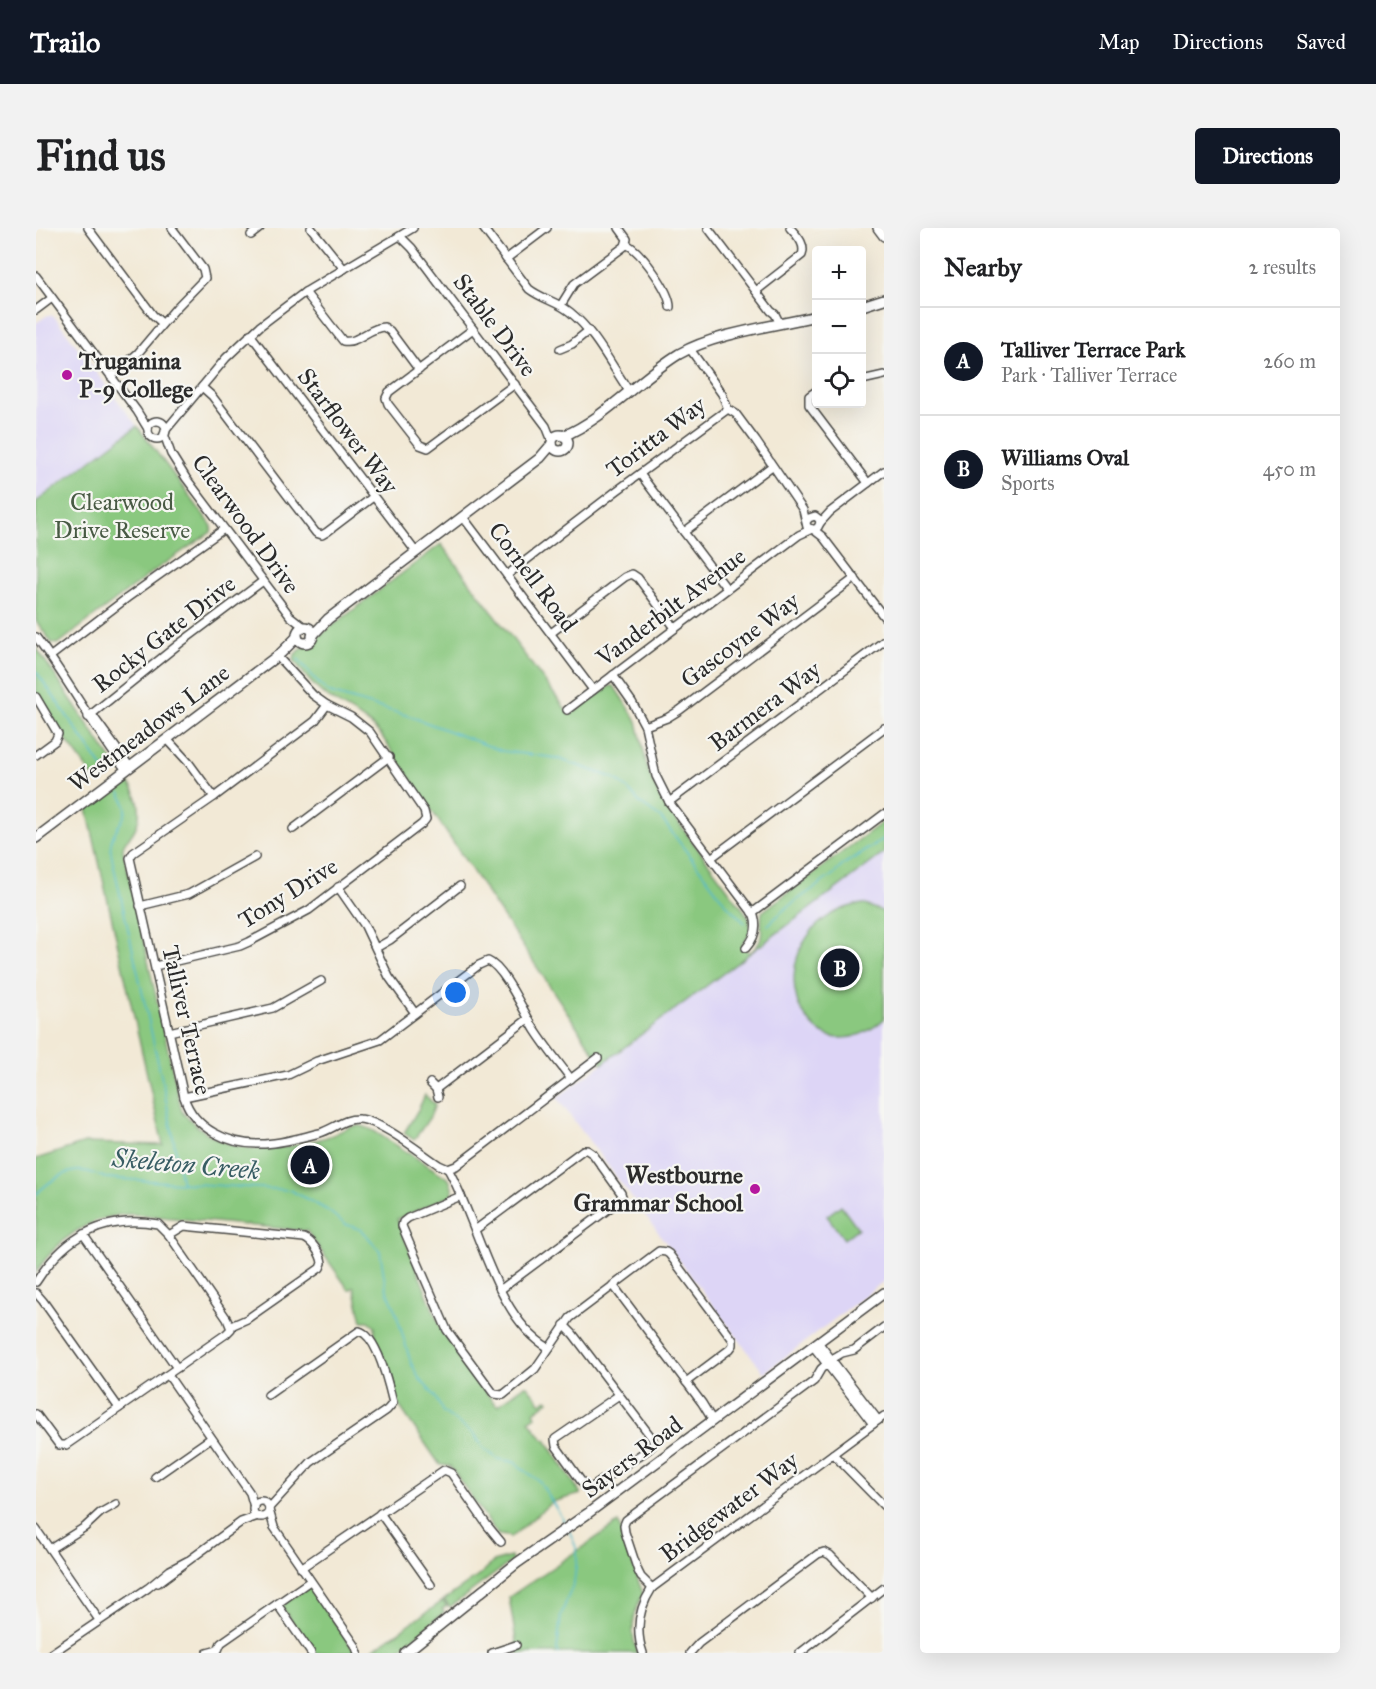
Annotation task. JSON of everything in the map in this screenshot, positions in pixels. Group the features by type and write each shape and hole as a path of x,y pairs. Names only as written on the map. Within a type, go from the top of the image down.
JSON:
{"street":[{"path":"88,228 153,315 162,323"},
{"path":"111,377 138,353 162,323 205,278 203,269 172,228"},
{"path":"251,235 260,228"},
{"path":"311,228 342,270"},
{"path":"36,276 137,411 151,437 157,439 250,333 304,292 413,228"},
{"path":"483,228 529,289 561,305 579,321 631,389"},
{"path":"506,259 548,228"},
{"path":"561,305 574,284 626,244 627,239 619,228"},
{"path":"708,228 771,311 777,325"},
{"path":"756,291 802,255 804,247 790,228"},
{"path":"878,228 884,236"},
{"name":"Stable Drive","path":"403,235 559,442"},
{"path":"626,244 636,251 663,287 670,307"},
{"path":"304,292 340,340 351,342 377,328 384,327 390,331 419,369"},
{"path":"36,310 52,298"},
{"path":"866,304 884,299"},
{"name":"Westmeadows Lane","path":"281,653 310,639 328,619 670,360 716,339 812,317"},
{"path":"473,329 389,392 386,398 388,404 420,445 426,448 432,446 515,384"},
{"path":"560,349 572,344 588,331"},
{"name":"Starflower Way","path":"250,333 416,552"},
{"path":"690,349 725,399 728,410"},
{"path":"866,379 884,375"},
{"path":"202,387 212,396 316,533 322,535 327,532 373,497"},
{"path":"812,393 808,398 810,407 868,483"},
{"name":"Toritta Way","path":"507,575 728,410 736,414 813,526 884,617"},
{"path":"137,411 164,425 165,432"},
{"path":"148,429 156,422 179,412"},
{"name":"Clearwood Drive","path":"165,432 171,454"},
{"name":"Clearwood Drive","path":"157,439 171,454 301,631"},
{"path":"684,532 772,466"},
{"name":"Vanderbilt Avenue","path":"567,710 884,471"},
{"path":"640,474 727,589"},
{"name":"Toritta Way","path":"803,510 814,516"},
{"name":"Vanderbilt Avenue","path":"814,516 830,512"},
{"path":"813,526 809,518 814,516"},
{"name":"Cornell Road","path":"463,517 593,690"},
{"path":"51,656 135,592 224,529"},
{"path":"551,633 632,574 638,578 675,628"},
{"name":"Gascoyne Way","path":"645,726 667,718 680,710 855,578"},
{"name":"Rocky Gate Drive","path":"89,715 263,581"},
{"name":"Westmeadows Lane","path":"36,837 281,653 301,631 328,619"},
{"path":"301,631 302,642 310,639"},
{"path":"36,637 128,768"},
{"name":"Barmera Way","path":"669,802 884,641"},
{"path":"281,653 309,692 362,725 389,757 293,829"},
{"path":"613,675 639,711 645,726 656,776 669,802 752,913 756,926 755,934 746,948"},
{"path":"36,697 58,734 55,741 36,755"},
{"path":"169,737 214,797 315,721 327,705"},
{"path":"711,858 884,728"},
{"name":"Tony Drive","path":"154,966 249,942 309,910 422,824 426,819 424,811 389,757"},
{"name":"Talliver Terrace","path":"214,797 130,856 188,1108 205,1128 223,1138 243,1143 263,1144 322,1132 349,1120 358,1119 377,1125 448,1169"},
{"path":"752,913 884,814"},
{"path":"140,906 189,894 255,857"},
{"path":"376,948 390,940 460,886"},
{"path":"338,887 360,918 389,977 415,1013"},
{"path":"184,1097 288,1075 317,1061 380,1040 479,965 488,961 495,965 503,976 528,1019 571,1079"},
{"path":"169,1032 273,1008 321,981"},
{"path":"434,1089 528,1019"},
{"path":"549,1348 532,1336 506,1301 448,1169 456,1166 598,1058"},
{"path":"475,1230 583,1150 593,1154 621,1193 622,1196 618,1202 500,1290"},
{"path":"461,1196 408,1218 402,1226 447,1330 492,1392 498,1396 503,1395 531,1373 564,1325 577,1311 655,1253 663,1250 669,1254 731,1337 733,1343 730,1349 686,1382"},
{"path":"36,1282 58,1253 83,1234 105,1224 135,1221 160,1224 231,1326"},
{"path":"36,1414 59,1445 63,1446 226,1334 231,1330 231,1326 247,1319 320,1268 322,1263 308,1239 304,1238 185,1226 169,1235"},
{"path":"83,1234 177,1368"},
{"path":"613,1285 702,1403 713,1421"},
{"path":"36,1293 119,1408"},
{"name":"Sayers Road","path":"405,1653 517,1563 587,1515 884,1293"},
{"path":"564,1325 573,1334 652,1438 654,1444 594,1486 586,1488 556,1446 555,1438 619,1395"},
{"path":"652,1588 640,1577 625,1532 626,1520 814,1381 829,1362 842,1353 854,1350 884,1327"},
{"path":"266,1505 278,1497 311,1462 392,1406 393,1403 382,1365 366,1334 360,1331 268,1395"},
{"path":"815,1344 878,1420"},
{"path":"168,1375 250,1493 266,1505 274,1527 358,1653"},
{"path":"702,1403 714,1413 724,1412"},
{"name":"Bridgewater Way","path":"644,1653 639,1636 639,1618 652,1588 878,1420"},
{"path":"36,1430 43,1425"},
{"path":"155,1477 211,1438"},
{"path":"833,1454 884,1506"},
{"path":"302,1568 440,1471 447,1470 501,1542"},
{"path":"250,1493 256,1512 274,1527"},
{"path":"52,1653 256,1512 258,1502 266,1505"},
{"path":"50,1549 116,1504"},
{"path":"256,1512 266,1515 266,1505"},
{"path":"380,1513 431,1586"},
{"path":"36,1529 99,1620"},
{"path":"690,1653 708,1636 818,1554 824,1552 830,1555 872,1598"},
{"path":"207,1653 219,1651 221,1643 310,1581"},
{"path":"800,1653 884,1588"},
{"path":"277,1604 311,1653"},
{"path":"354,1645 364,1653"},
{"path":"492,1653 508,1651 516,1645"}],"shaded area":[{"name":"Truganina P-9 College","path":"48,315 54,316 137,426 36,502 36,323"},
{"name":"Westbourne Grammar School","path":"884,853 884,1281 764,1373 557,1098"}],"green space":[{"name":"Clearwood Drive Reserve","path":"137,426 212,526 211,532 155,570 58,644 52,643 36,621 36,502"},
{"path":"441,544 570,715 610,686 614,686 637,721 648,771 660,798 748,916 750,931 742,944 749,953 761,939 762,912 884,821 884,853 602,1064 381,735 361,718 321,692 308,680 294,660 295,654"},
{"path":"36,647 115,765 96,781 66,740 36,691"},
{"path":"127,780 135,793 139,813 136,827 123,850 182,1112 198,1127 215,1138 232,1145 250,1148 268,1149 307,1143 349,1127 360,1126 374,1131 449,1179 452,1195 397,1219 442,1332 495,1404 498,1405 524,1386 527,1386 541,1403 547,1399 549,1401 534,1412 536,1416 529,1421 546,1440 581,1494 552,1502 510,1538 498,1535 450,1466 440,1465 398,1404 385,1360 375,1340 375,1326 369,1321 362,1321 354,1287 349,1290 307,1231 132,1214 117,1215 90,1224 65,1239 54,1249 36,1273 36,1159 85,1143 163,1145 87,809"},
{"path":"863,904 884,912 884,1019 855,1036 835,1038 816,1029 800,1008 794,983 795,966 807,937 818,924 846,908"},
{"path":"425,1095 435,1105 430,1117 414,1140 404,1133"},
{"path":"841,1205 858,1228 844,1239 827,1216"},
{"path":"618,1523 643,1594 633,1623 635,1646 638,1653 518,1653 509,1597"},
{"path":"511,1557 512,1561 450,1607 444,1600 481,1574 493,1562"},
{"path":"306,1587 311,1588 356,1653 313,1653 282,1607"},
{"path":"443,1601 447,1606 442,1609 444,1612 395,1653 369,1652"}],"waterway":[{"path":"298,659 330,693 409,716 502,751 556,758 614,778 627,788 641,804 661,818 727,905 745,923"},
{"path":"36,671 107,774"},
{"path":"120,793 126,808 123,819 113,836 111,854 163,1084 182,1184"},
{"path":"768,925 786,908 834,874 844,864 884,839"},
{"name":"Skeleton Creek","path":"36,1195 57,1178 77,1171 89,1172 106,1178 290,1190 327,1210 345,1224 362,1230 380,1251 386,1288 394,1306 411,1363 419,1378 434,1395 443,1412 474,1434 483,1448 498,1459 514,1462 540,1482 565,1523"},
{"name":"Skeleton Creek","path":"559,1653 557,1650 561,1615 574,1582 577,1559 577,1550 569,1530"}],"place":[{"name":"Truganina P-9 College","path":"67,375"},
{"name":"Williams Oval","path":"840,968"},
{"name":"Talliver Terrace Park","path":"310,1165"},
{"name":"Westbourne Grammar School","path":"755,1189"}]}
